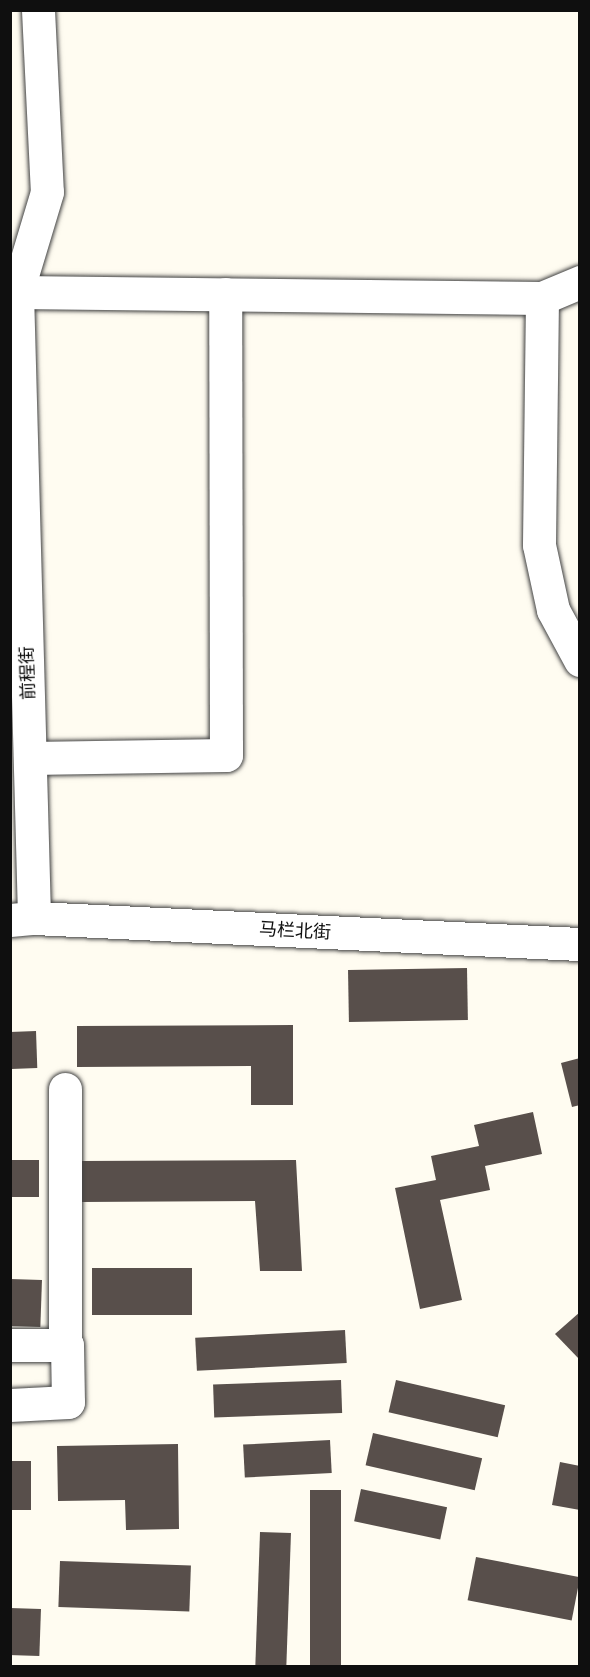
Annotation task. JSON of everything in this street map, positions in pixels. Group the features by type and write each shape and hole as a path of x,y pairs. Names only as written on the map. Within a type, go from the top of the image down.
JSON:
{"street":[{"name":"前程街","path":"22,919 30,758 19,715 14,290 47,192 38,10"},
{"path":"14,290 542,298 579,282"},
{"path":"30,758 226,755 225,294"},
{"path":"542,298 539,545 553,610 579,660"},
{"name":"马栏北街","path":"22,919 579,944"},
{"path":"10,1405 68,1402 65,1346 65,1089"},
{"path":"10,1345 65,1346"}],"building":[{"path":"467,968 468,1020 349,1022 348,970"},
{"path":"293,1025 293,1105 251,1105 251,1066 77,1067 77,1026"},
{"path":"36,1031 37,1068 11,1069 10,1032"},
{"path":"580,1058 580,1105 572,1107 561,1063"},
{"path":"533,1112 542,1154 485,1166 490,1190 440,1200 462,1300 420,1309 395,1188 436,1180 431,1156 479,1146 474,1125"},
{"path":"10,1160 39,1160 39,1197 10,1197"},
{"path":"296,1160 302,1271 260,1271 255,1201 81,1202 81,1161"},
{"path":"92,1268 192,1268 192,1315 92,1315"},
{"path":"10,1279 42,1280 40,1327 10,1326"},
{"path":"580,1312 580,1360 555,1334"},
{"path":"345,1330 347,1363 197,1371 195,1338"},
{"path":"341,1380 342,1413 214,1417 213,1384"},
{"path":"396,1380 505,1405 498,1437 389,1412"},
{"path":"373,1433 482,1458 475,1490 366,1465"},
{"path":"330,1440 332,1473 245,1478 243,1445"},
{"path":"178,1444 179,1529 126,1530 125,1500 58,1501 57,1446"},
{"path":"10,1461 31,1461 31,1510 10,1510"},
{"path":"560,1462 580,1466 580,1510 552,1505"},
{"path":"361,1489 447,1507 440,1540 354,1521"},
{"path":"310,1490 341,1490 341,1666 310,1666"},
{"path":"260,1532 291,1533 286,1666 255,1666"},
{"path":"476,1557 580,1577 572,1620 468,1600"},
{"path":"60,1561 191,1566 189,1612 58,1607"},
{"path":"10,1608 41,1609 39,1656 10,1655"}]}
